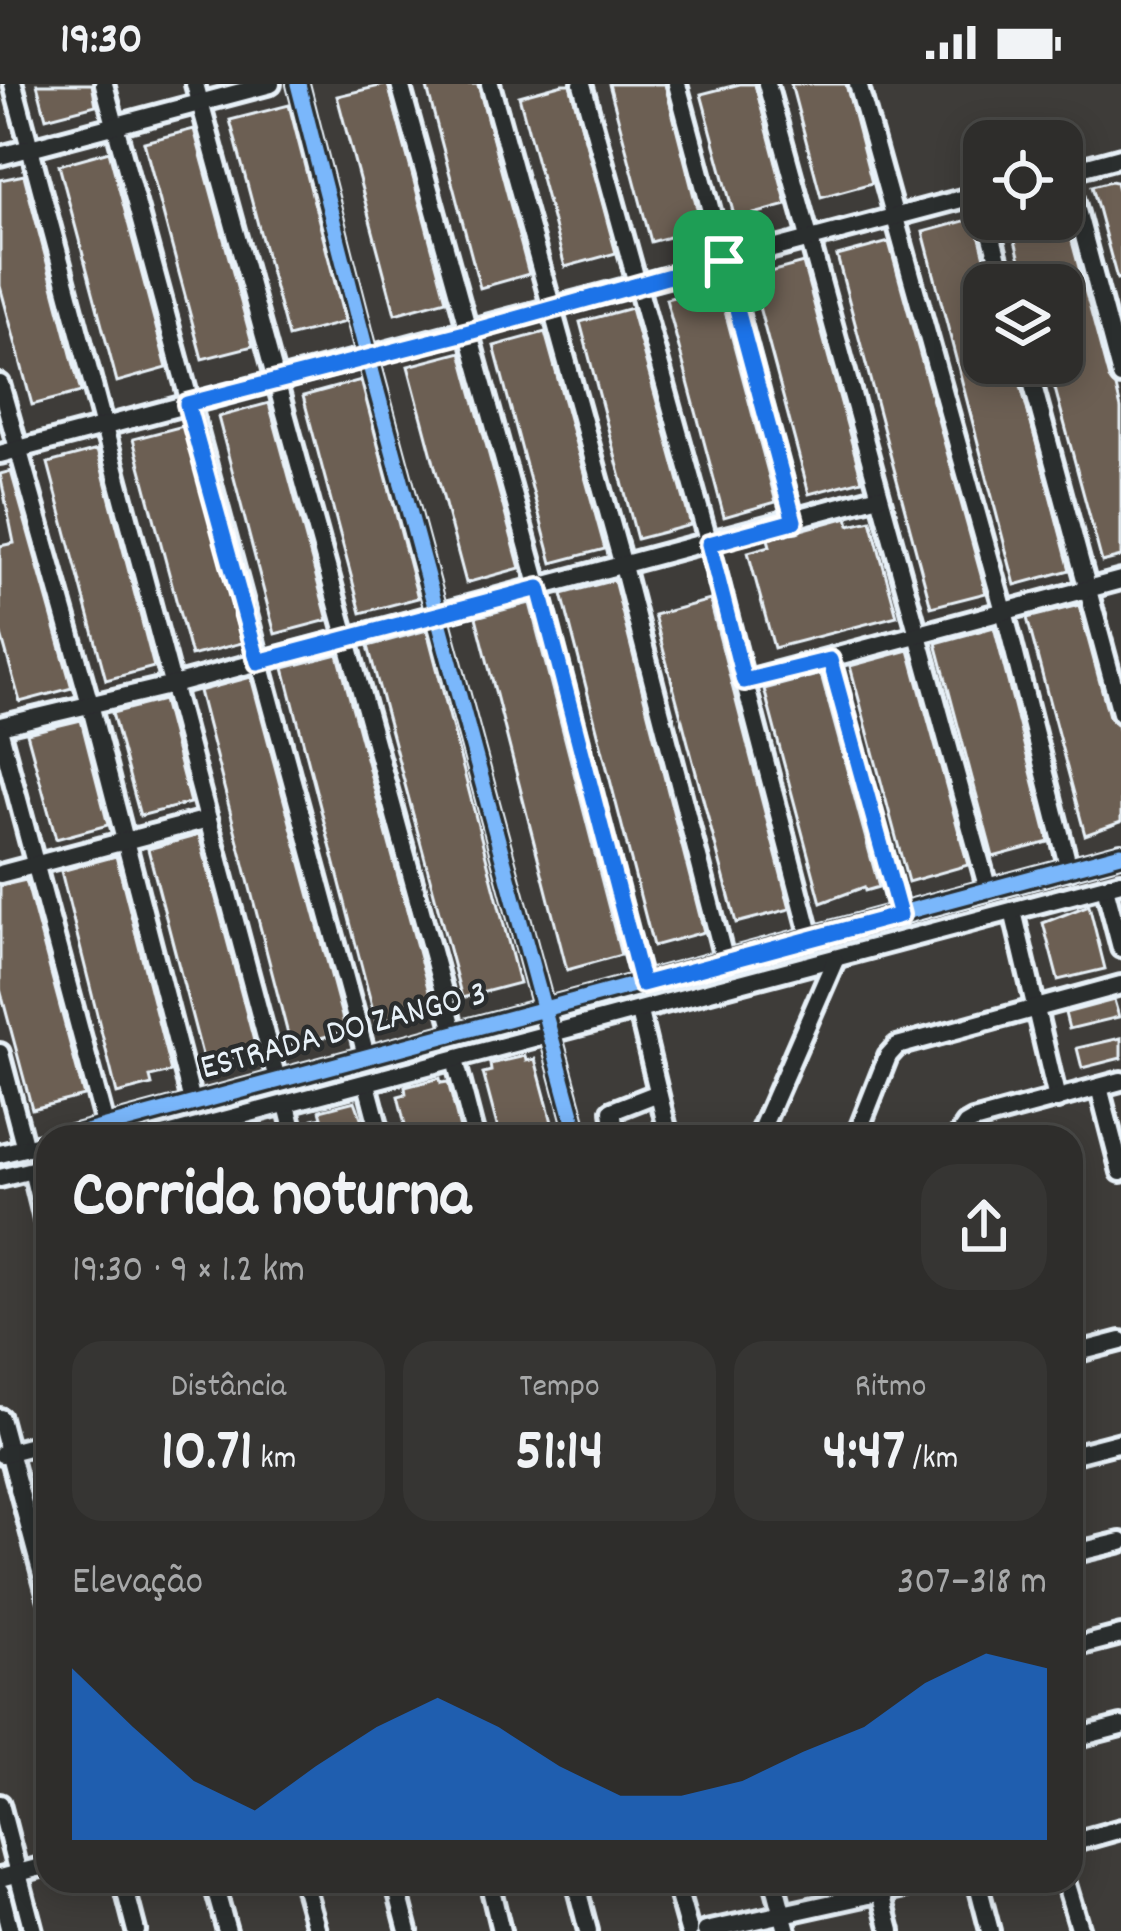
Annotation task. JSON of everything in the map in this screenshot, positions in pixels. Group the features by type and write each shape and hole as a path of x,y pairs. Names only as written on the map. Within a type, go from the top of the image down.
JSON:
{"street":[{"path":"13,84 278,1083"},
{"path":"104,84 367,1059"},
{"path":"195,84 454,1035"},
{"path":"0,156 271,84"},
{"path":"298,84 575,1125"},
{"path":"400,84 642,984"},
{"path":"490,84 623,566 725,962"},
{"path":"582,84 811,938"},
{"path":"677,84 794,521"},
{"path":"767,84 988,890"},
{"path":"858,84 1004,611 1069,868"},
{"path":"1083,167 1121,157"},
{"path":"9,452 639,283 963,202"},
{"path":"1083,238 1121,376"},
{"path":"0,384 9,452 90,704 193,1105"},
{"path":"1033,384 1121,713"},
{"path":"105,1125 0,729 879,496"},
{"path":"744,681 1121,580"},
{"path":"830,660 900,915"},
{"path":"0,874 208,819"},
{"name":"ESTRADA DO ZANGO 3","path":"117,1125 1121,854"},
{"path":"222,1125 1113,885 1121,948"},
{"path":"1013,911 1057,1099"},
{"path":"763,1125 835,960"},
{"path":"861,1125 888,1056 897,1046 1121,985"},
{"path":"639,1012 666,1125"},
{"path":"0,1053 25,1148"},
{"path":"455,1060 472,1125"},
{"path":"969,1125 1121,1081"},
{"path":"367,1084 378,1125"},
{"path":"1099,1088 1121,1172"},
{"path":"614,1125 612,1111 658,1093"},
{"path":"287,1105 292,1125"},
{"path":"0,1154 36,1145"},
{"path":"0,1178 36,1169"},
{"path":"1083,1351 1121,1341"},
{"path":"0,1418 5,1454 36,1557"},
{"path":"1083,1452 1121,1442"},
{"path":"5,1454 36,1445"},
{"path":"1083,1551 1121,1542"},
{"path":"1083,1645 1121,1635"},
{"path":"1083,1736 1121,1726"},
{"path":"0,1804 9,1875 33,1931"},
{"path":"1083,1840 1121,1829"},
{"path":"0,1891 10,1931"},
{"path":"126,1893 136,1931"},
{"path":"216,1893 227,1931"},
{"path":"306,1893 317,1931"},
{"path":"398,1893 408,1931"},
{"path":"492,1893 502,1931"},
{"path":"578,1893 588,1931"},
{"path":"678,1893 689,1931"},
{"path":"777,1893 785,1923"},
{"path":"706,1931 785,1923 866,1893"},
{"path":"881,1893 891,1931"},
{"path":"980,1893 990,1931"},
{"path":"1069,1893 1080,1931"}],"building":[{"path":"37,84 92,84 96,105 46,118"},
{"path":"388,84 446,300 395,314 337,96"},
{"path":"426,84 478,84 529,274 480,288"},
{"path":"570,84 616,253 565,267 519,96"},
{"path":"609,84 665,84 702,228 651,242"},
{"path":"755,84 787,205 735,219 701,94"},
{"path":"791,84 846,84 872,183 821,197"},
{"path":"289,105 345,322 288,337 230,120"},
{"path":"194,129 253,346 202,359 144,142"},
{"path":"109,151 167,368 117,382 59,165"},
{"path":"24,175 81,392 32,405 0,286 0,180"},
{"path":"1116,182 1121,201 1121,278 1117,279 1092,186"},
{"path":"963,221 963,240 981,240 987,264 963,264 963,384 1021,384 1070,570 1015,585 923,232"},
{"path":"1015,240 1072,240 1078,264 1021,264"},
{"path":"889,242 986,593 931,607 837,256"},
{"path":"803,263 862,480 809,494 751,277"},
{"path":"1083,282 1121,409 1121,557 1102,562 1054,384 1083,384"},
{"path":"718,285 776,502 724,517 666,299"},
{"path":"631,308 691,525 637,539 580,322"},
{"path":"545,332 605,549 552,563 494,346"},
{"path":"461,352 520,568 466,583 408,366"},
{"path":"361,380 418,598 361,613 303,396"},
{"path":"269,403 328,620 275,634 218,417"},
{"path":"183,426 242,643 191,656 133,439"},
{"path":"97,450 154,667 106,680 48,463"},
{"path":"11,471 72,688 20,702 0,631 0,546 14,543 0,474"},
{"path":"848,517 850,525 871,520 897,616 774,648 748,552 770,546 768,539"},
{"path":"614,580 704,932 653,946 562,594"},
{"path":"710,600 790,909 736,923 654,615"},
{"path":"530,603 621,955 567,970 476,617"},
{"path":"1079,605 1109,716 1121,740 1121,822 1085,835 1027,618"},
{"path":"994,627 1049,842 993,857 936,643"},
{"path":"427,630 519,983 462,998 368,646"},
{"path":"909,650 968,865 908,882 850,666"},
{"path":"338,654 433,1006 376,1022 284,668"},
{"path":"821,674 879,887 865,891 864,887 821,903 764,689"},
{"path":"251,677 346,1031 291,1046 199,691"},
{"path":"163,700 190,803 140,816 112,713"},
{"path":"81,720 108,825 56,839 27,733"},
{"path":"199,835 257,1052 205,1066 148,849"},
{"path":"116,856 171,1072 150,1077 152,1085 117,1094 61,871"},
{"path":"26,880 84,1096 32,1109 0,989 0,886"},
{"path":"1089,905 1105,969 1058,980 1043,923"},
{"path":"1114,1000 1119,1017 1069,1029 1065,1013"},
{"path":"1121,1038 1121,1058 1082,1068 1077,1048"},
{"path":"525,1056 526,1061 535,1059 553,1125 497,1125 483,1073 491,1071 490,1064"},
{"path":"440,1078 441,1083 448,1082 459,1125 405,1125 398,1096 406,1094 405,1087"},
{"path":"355,1101 364,1125 315,1125 313,1119 322,1117 320,1110"}],"cycle path":[{"path":"298,84 575,1125"},
{"path":"113,1125 1121,854"}],"route":[{"path":"724,261 794,521 709,544 744,681 830,660 900,915 642,984 539,588 258,662 187,404 724,261"}]}
